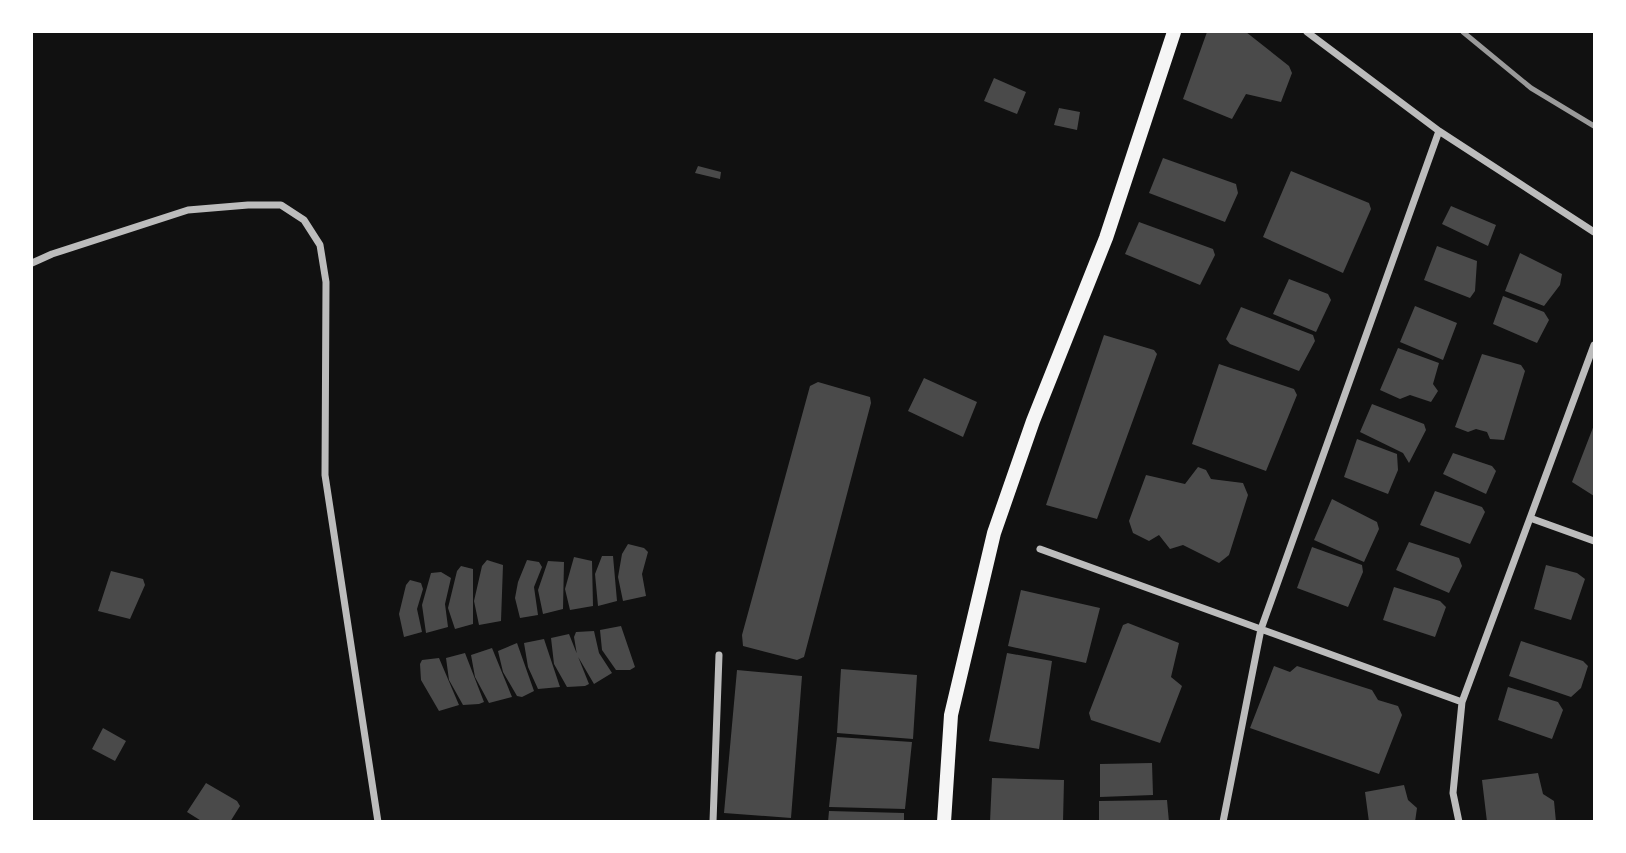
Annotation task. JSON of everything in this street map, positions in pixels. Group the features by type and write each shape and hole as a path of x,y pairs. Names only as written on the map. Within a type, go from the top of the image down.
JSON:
{"main road":[{"path":"944,821 951,715 994,533 1033,421 1106,239 1174,32"}],"street":[{"path":"1307,32 1439,131 1594,232"},
{"path":"1223,821 1261,629 1439,131"},
{"path":"32,263 188,210 281,205 304,220 320,245 326,282 325,475 377,821"},
{"path":"1459,821 1453,793 1462,702 1594,345"},
{"path":"1530,518 1594,541"},
{"path":"1040,549 1462,702"},
{"path":"713,821 719,656"}],"building":[{"path":"1207,32 1246,32 1289,66 1292,73 1281,102 1246,94 1232,119 1183,99"},
{"path":"994,78 1026,92 1017,114 984,101"},
{"path":"1059,108 1080,112 1077,130 1054,125"},
{"path":"1163,158 1236,184 1238,193 1225,222 1149,193"},
{"path":"698,166 721,172 720,179 695,173"},
{"path":"1291,171 1369,203 1371,209 1343,273 1263,237"},
{"path":"1451,206 1496,225 1488,246 1442,224"},
{"path":"1139,222 1213,249 1215,255 1200,285 1125,254"},
{"path":"1437,246 1477,261 1475,291 1470,298 1424,280"},
{"path":"1520,253 1562,274 1560,285 1544,306 1505,291"},
{"path":"1289,279 1328,294 1331,300 1316,332 1273,314"},
{"path":"1503,296 1544,312 1549,320 1537,343 1493,324"},
{"path":"1415,306 1457,323 1443,360 1400,342"},
{"path":"1241,307 1313,335 1315,341 1299,371 1230,344 1226,339"},
{"path":"1104,335 1154,350 1157,354 1097,519 1046,505"},
{"path":"1398,348 1439,363 1433,384 1438,391 1431,402 1410,395 1400,399 1380,390"},
{"path":"1482,354 1521,365 1525,371 1504,440 1490,439 1487,432 1476,429 1468,432 1455,427"},
{"path":"1219,364 1294,389 1297,395 1266,471 1192,444"},
{"path":"924,378 977,402 963,437 908,411"},
{"path":"818,382 870,397 871,403 804,657 797,660 743,646 742,635 810,386"},
{"path":"1372,404 1424,424 1426,430 1409,463 1403,453 1360,432"},
{"path":"1594,425 1594,496 1572,482"},
{"path":"1357,439 1397,454 1398,470 1388,494 1344,477"},
{"path":"1453,453 1492,466 1496,471 1486,494 1443,474"},
{"path":"1198,467 1206,470 1211,479 1243,483 1248,495 1229,555 1219,563 1183,545 1170,549 1159,535 1149,541 1133,533 1129,521 1146,475 1185,484"},
{"path":"1435,491 1482,507 1485,512 1470,544 1420,525"},
{"path":"1332,499 1377,522 1379,529 1364,562 1314,540"},
{"path":"1409,542 1459,558 1462,566 1449,593 1396,570"},
{"path":"628,544 644,548 648,552 642,574 646,596 623,601 618,577 622,554"},
{"path":"1312,547 1362,565 1363,572 1348,607 1297,588"},
{"path":"602,556 613,556 617,601 598,606 595,574"},
{"path":"574,557 592,561 593,606 570,610 565,589"},
{"path":"487,560 503,565 501,621 479,625 474,601 482,566"},
{"path":"527,560 539,562 542,567 534,587 538,615 520,618 515,598"},
{"path":"548,561 564,562 563,609 543,614 538,590"},
{"path":"1546,565 1577,573 1585,579 1571,620 1534,609"},
{"path":"461,566 473,569 473,624 455,629 448,608 457,571"},
{"path":"111,571 143,579 145,585 130,619 98,611"},
{"path":"441,572 451,578 445,604 448,627 426,633 422,605 431,573"},
{"path":"410,580 421,583 423,589 417,609 422,632 404,637 399,614 406,585"},
{"path":"1394,587 1440,601 1446,607 1435,637 1383,620"},
{"path":"1021,590 1100,608 1086,663 1008,646"},
{"path":"1128,623 1179,643 1171,677 1182,686 1160,743 1091,720 1089,713 1123,625"},
{"path":"621,626 635,667 630,670 616,670 602,650 600,630"},
{"path":"594,631 599,653 612,673 594,684 577,655 574,637 576,632"},
{"path":"569,634 589,684 585,686 567,687 554,664 551,638"},
{"path":"544,639 560,687 538,689 528,667 524,643"},
{"path":"1521,641 1583,661 1588,666 1581,688 1571,697 1509,676"},
{"path":"517,643 534,691 522,697 517,696 503,672 498,651"},
{"path":"492,648 512,697 489,703 475,677 471,655"},
{"path":"465,653 484,702 479,704 463,705 449,680 446,658"},
{"path":"1007,653 1052,661 1039,749 989,741"},
{"path":"439,658 459,705 439,711 421,680 420,664 422,660"},
{"path":"1274,666 1290,672 1297,666 1372,690 1378,700 1398,706 1402,715 1379,774 1250,728"},
{"path":"841,669 917,675 913,739 837,733"},
{"path":"737,670 802,676 791,818 724,813"},
{"path":"1508,687 1558,702 1563,710 1552,739 1498,720"},
{"path":"103,728 126,741 115,761 92,749"},
{"path":"837,737 912,742 905,809 829,807"},
{"path":"1152,763 1153,795 1100,797 1100,764"},
{"path":"1538,773 1543,794 1554,801 1556,822 1487,822 1482,780"},
{"path":"992,778 1064,780 1063,822 990,822"},
{"path":"206,783 237,801 240,806 230,822 203,822 187,812"},
{"path":"1404,785 1408,800 1417,808 1415,822 1369,822 1365,792"},
{"path":"1167,800 1169,822 1099,822 1099,801"},
{"path":"829,811 904,813 904,822 828,822"}],"railway":[{"path":"1463,32 1531,88 1594,126"}]}
